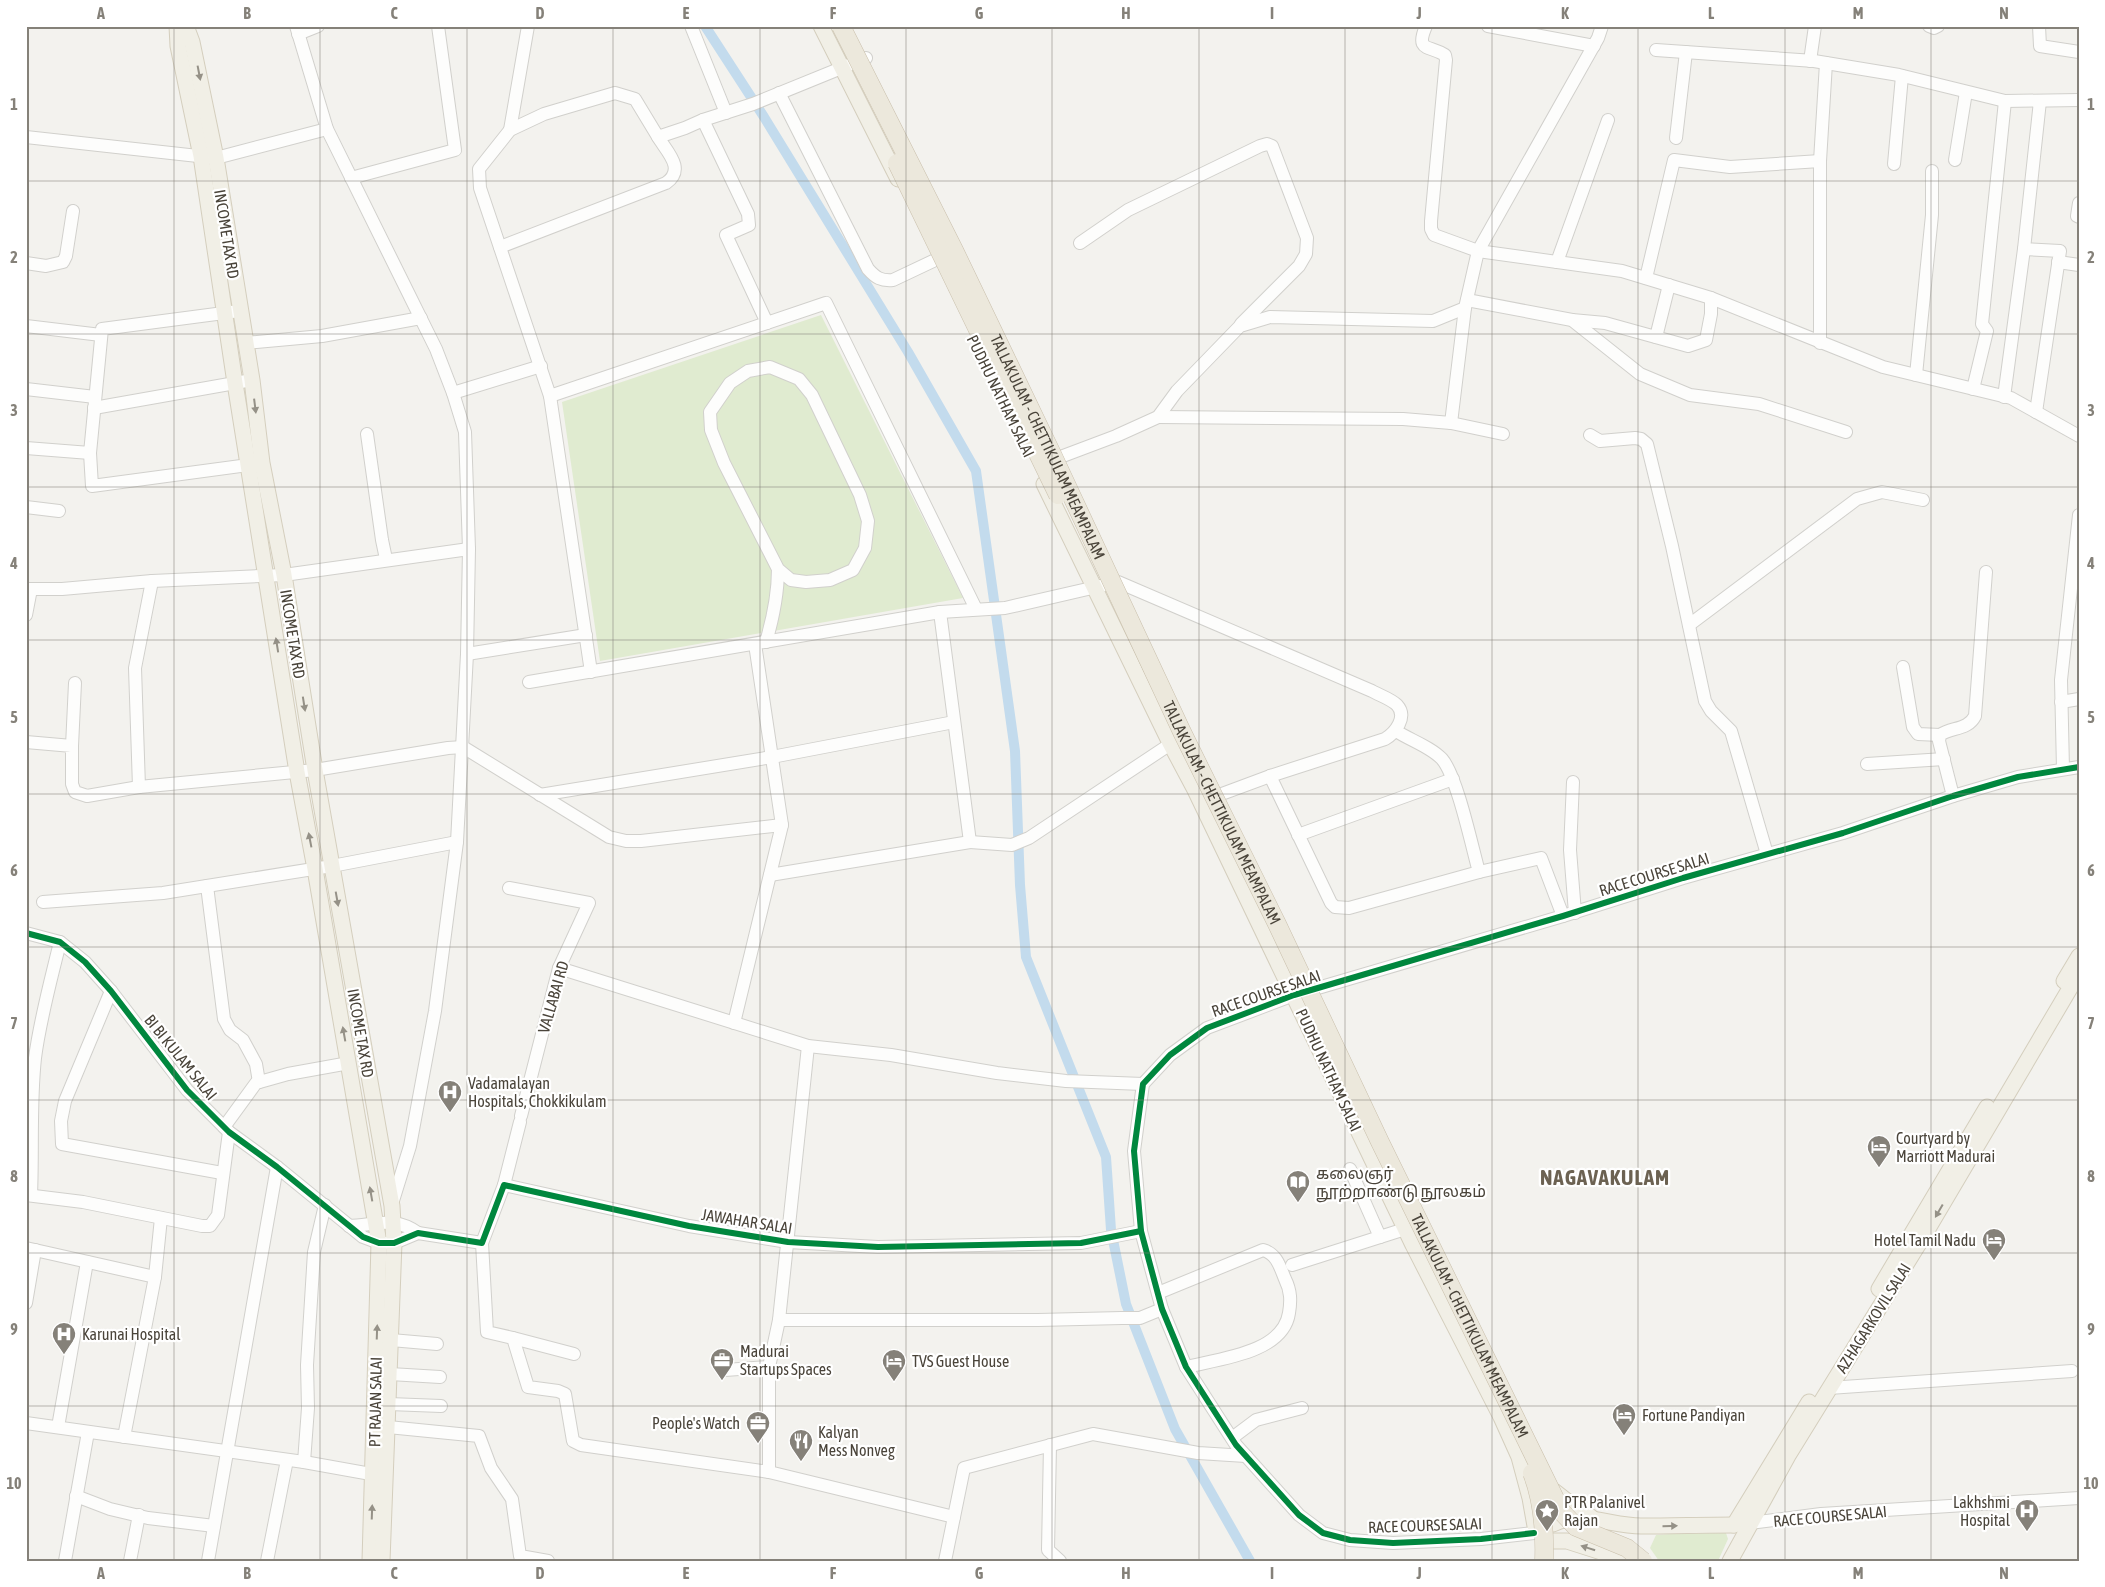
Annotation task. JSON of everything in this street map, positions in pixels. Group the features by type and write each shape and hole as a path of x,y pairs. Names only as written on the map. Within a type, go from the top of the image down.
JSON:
{"highway":[{"name":"TALLAKULAM - CHETTIKULAM MEAMPALAM","path":"829,26 1081,541 1242,880 1290,974 1424,1254 1524,1454 1534,1479 1541,1508 1545,1539 1544,1561"},
{"name":"TALLAKULAM - CHETTIKULAM MEAMPALAM","path":"841,26 954,250 1049,447 1182,732 1277,924 1380,1142 1561,1512 1576,1527 1627,1548 1643,1561"}],"main road":[{"name":"INCOME TAX RD","path":"178,26 178,46 208,157"},
{"name":"INCOME TAX RD","path":"186,26 192,42 232,312 235,383 284,575 314,770 392,1206 393,1222 387,1243"},
{"name":"PUDHU NATHAM SALAI","path":"821,26 884,150 1406,1229 1519,1457 1539,1535 1536,1561"},
{"name":"PUDHU NATHAM SALAI","path":"850,26 959,248 1104,556 1292,947 1316,989 1537,1448 1554,1491 1556,1501 1552,1523"},
{"name":"INCOME TAX RD","path":"232,312 245,343 252,380 255,464 267,576 297,772 376,1223 387,1243"},
{"name":"AZHAGARKOVIL SALAI","path":"1730,1561 1829,1388 1926,1232 1980,1129 2079,956"},
{"name":"AZHAGARKOVIL SALAI","path":"1734,1525 1862,1317 2079,973"},
{"name":"PT RAJAN SALAI","path":"370,1561 379,1475 388,1427 391,1340 387,1243"},
{"name":"PT RAJAN SALAI","path":"382,1561 379,1475 387,1243"},
{"path":"1554,1491 1577,1509 1596,1520"},
{"name":"RACE COURSE SALAI","path":"1539,1535 1544,1520 1552,1523 1564,1518 1639,1526 1734,1525"},
{"path":"1734,1525 1740,1543"},
{"path":"1539,1535 1567,1541 1617,1557 1622,1561"}],"street":[{"path":"318,26 297,30 327,129 436,349 453,393 465,432 469,549 468,654 458,842 433,1021 410,1146 392,1206"},
{"path":"351,178 455,150 438,26"},
{"path":"510,130 528,26"},
{"path":"691,26 726,113"},
{"path":"1426,26 1422,43 1427,48 1445,56 1446,60 1431,229 1434,235 1478,251 1622,271 1711,298 1883,367 2011,398 2079,436"},
{"path":"1488,26 1594,46"},
{"path":"1451,423 1466,304 1478,251 1594,46 1602,26"},
{"path":"1810,60 1815,26"},
{"path":"1929,26 1934,28 1938,26"},
{"path":"2039,26 2040,46 2079,52"},
{"path":"1656,50 1810,60 1902,76 2005,101 2079,100"},
{"path":"1676,138 1686,52"},
{"path":"658,137 756,103 866,58"},
{"path":"1820,343 1820,161 1826,63"},
{"path":"1894,164 1902,76"},
{"path":"779,92 831,199 868,270 875,277 883,281 893,280 959,248"},
{"path":"1955,160 1966,92"},
{"path":"500,247 672,179 676,174 676,166 635,99 615,93 544,114 510,130 479,169 480,188 550,396 591,672"},
{"path":"1974,389 1987,332 1982,324 2005,101"},
{"path":"2004,397 2024,249 2040,101"},
{"path":"703,120 748,214 749,225 726,235 767,323"},
{"path":"1557,262 1608,120"},
{"path":"26,137 208,157 327,129"},
{"path":"1080,244 1128,210 1260,146 1267,144 1272,146 1306,238 1306,254 1299,266 1178,391 1158,417"},
{"path":"1646,278 1674,160 1730,167 1820,161"},
{"path":"1916,375 1932,215 1932,171"},
{"path":"2079,203 2077,216 2079,216"},
{"path":"26,263 46,266 63,262 66,256 73,211"},
{"path":"2024,249 2060,251 2036,412"},
{"path":"2058,262 2079,265"},
{"path":"1656,338 1669,285"},
{"path":"1240,326 1270,317 1433,321 1466,304 1605,323 1688,346 1706,340 1711,314 1711,298"},
{"path":"550,396 826,303 982,609"},
{"path":"232,312 102,329 90,453 92,486 255,464"},
{"path":"245,343 322,336 421,318"},
{"path":"1572,320 1640,374 1690,395 1759,404 1846,432"},
{"path":"26,326 101,335"},
{"path":"453,393 541,366"},
{"path":"734,1024 782,825 772,757 761,643 774,613 778,569 724,463 712,430 710,412 730,383 748,371 770,368 799,379 812,395 860,495 868,521 865,548 853,570 830,580 806,582 791,580 778,569"},
{"path":"26,389 95,402 252,380"},
{"path":"1036,467 1116,436 1158,417 1403,419 1451,423 1503,434"},
{"path":"367,434 386,559"},
{"path":"1590,435 1600,441 1640,438 1647,444 1651,453 1705,701 1711,711 1731,731 1767,854"},
{"path":"26,448 90,453"},
{"path":"1689,625 1857,499 1882,492 1923,500"},
{"path":"26,507 58,511"},
{"path":"2063,768 2061,680 2079,515"},
{"path":"26,616 29,589 284,575 386,559 469,549"},
{"path":"1903,667 1913,727 1918,734 1940,735 1945,731 1972,722 1975,716 1986,572"},
{"path":"140,786 134,668 152,582"},
{"path":"529,682 940,612 1005,608 1118,582 1372,691 1396,704 1401,714 1396,731 1385,739 1270,776 1219,795"},
{"path":"940,612 970,842"},
{"path":"468,654 586,635"},
{"path":"76,683 72,746 72,784 75,792 80,795 87,796 140,786 314,770 463,747 610,837 626,841 641,841 782,825"},
{"path":"2061,702 2079,699"},
{"path":"540,795 772,757 954,722"},
{"path":"1396,731 1443,760 1453,779 1479,872"},
{"path":"770,875 970,842 1012,844 1029,838 1170,743 1189,733"},
{"path":"1940,735 1939,741 1953,796"},
{"path":"26,742 72,746"},
{"path":"1867,764 1944,759"},
{"name":"RACE COURSE SALAI","path":"1539,1535 1393,1543 1350,1540 1323,1532 1299,1515 1246,1456 1232,1438 1186,1367 1162,1309 1141,1231 1134,1151 1143,1084 1170,1056 1207,1028 1294,995 1843,833 1953,796 2018,777 2063,768 2079,767"},
{"path":"1270,776 1330,903 1341,909 1479,872 1541,858 1569,914"},
{"path":"1298,835 1453,779"},
{"path":"1569,914 1573,782"},
{"path":"43,902 163,893 315,869 458,842"},
{"path":"207,886 224,1020 230,1030 243,1040 256,1064 260,1082"},
{"name":"VALLABAI RD","path":"504,1185 559,968 589,903 509,888"},
{"name":"BI BI KULAM SALAI","path":"26,933 60,942 85,962 111,991 188,1090 226,1130 278,1167 363,1237 387,1243"},
{"path":"60,942 36,1056 28,1120 33,1146 29,1195 83,1202 210,1226 218,1215 226,1130 256,1083 288,1074 349,1063"},
{"path":"559,968 808,1046 891,1055 997,1073 1066,1081 1143,1084"},
{"path":"111,991 65,1101 61,1121 62,1144 222,1173"},
{"path":"769,1472 769,1367 779,1320 808,1046"},
{"path":"208,1561 278,1167"},
{"path":"1350,1169 1380,1237"},
{"path":"504,1185 482,1243 487,1332 574,1354"},
{"name":"JAWAHAR SALAI","path":"504,1185 689,1226 788,1242 878,1247 1080,1243 1141,1231"},
{"path":"304,1462 308,1408 307,1365 314,1252 325,1205"},
{"path":"124,1437 155,1277 161,1218"},
{"path":"349,1226 393,1222 409,1227 418,1234"},
{"path":"1292,1265 1406,1229"},
{"path":"387,1243 418,1234 482,1243"},
{"path":"26,1304 30,1249 155,1277"},
{"path":"1158,1293 1263,1250 1276,1257 1288,1284 1292,1300 1288,1321 1282,1333 1271,1342 1248,1351 1186,1367"},
{"path":"58,1427 87,1262"},
{"path":"779,1320 1140,1318 1162,1309"},
{"path":"513,1338 528,1387 558,1391 564,1394 573,1441 581,1445 769,1472 954,1517"},
{"path":"391,1340 437,1344"},
{"path":"725,1370 769,1367"},
{"path":"1829,1388 2072,1371"},
{"path":"390,1374 440,1377"},
{"path":"389,1404 441,1406"},
{"path":"1232,1438 1256,1420 1302,1408"},
{"path":"26,1423 304,1462 379,1475"},
{"path":"388,1427 479,1436 491,1468 512,1499 520,1556 548,1561"},
{"path":"65,1561 88,1432"},
{"path":"945,1561 964,1468 1093,1434 1198,1454 1246,1456"},
{"path":"1050,1445 1048,1550 1060,1561"},
{"path":"267,1561 286,1460"},
{"path":"76,1496 110,1509 214,1526"},
{"name":"RACE COURSE SALAI","path":"1734,1525 1821,1514 2079,1498"},
{"path":"130,1561 139,1515"}],"green space":[{"path":"821,315 963,598 600,661 562,402"},
{"path":"1716,1531 1726,1533 1728,1539 1718,1561 1659,1561 1650,1548 1656,1535"}],"waterway":[{"path":"705,26 764,117 908,352 976,471 1015,751 1020,885 1026,957 1106,1157 1111,1230 1126,1304 1175,1429 1250,1561"}],"cycle path":[{"path":"1534,1533 1481,1539 1393,1543 1350,1540 1323,1533 1299,1515 1236,1445 1186,1367 1162,1309 1141,1231 1134,1151 1143,1084 1170,1055 1207,1028 1294,995 1563,916 1683,878 1843,833 1953,796 2018,777 2079,767"},
{"path":"26,933 60,942 85,962 111,991 187,1090 229,1132 277,1167 363,1237 379,1243 394,1243 418,1233 482,1243 504,1185 689,1226 788,1242 878,1247 1081,1243 1141,1231"}],"place":[{"name":"Vadamalayan Hospitals, Chokkikulam","path":"450,1113"},
{"name":"Courtyard by Marriott Madurai","path":"1879,1168"},
{"name":"கலைஞர் நூற்றாண்டு நூலகம்","path":"1298,1203"},
{"name":"Hotel Tamil Nadu","path":"1994,1261"},
{"name":"Karunai Hospital","path":"64,1355"},
{"name":"Madurai Startups Spaces","path":"722,1381"},
{"name":"TVS Guest House","path":"894,1382"},
{"name":"Fortune Pandiyan","path":"1624,1436"},
{"name":"People's Watch","path":"758,1444"},
{"name":"Kalyan Mess Nonveg","path":"801,1462"},
{"name":"PTR Palanivel Rajan","path":"1547,1532"},
{"name":"Lakhshmi Hospital","path":"2027,1532"}],"district":[{"name":"NAGAVAKULAM","path":"1605,1177"}]}
